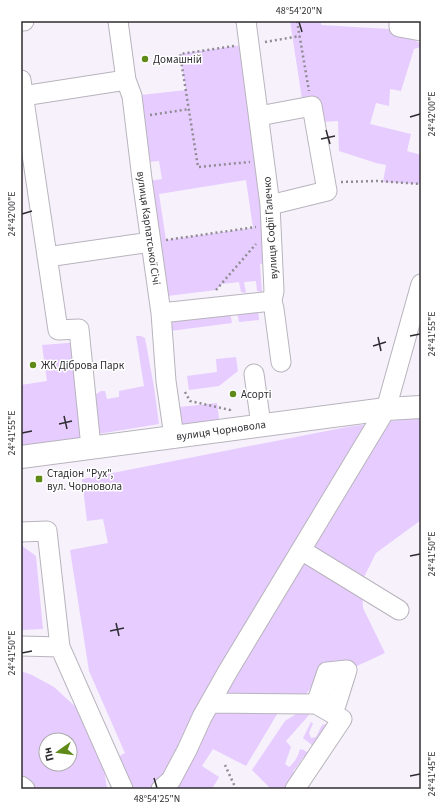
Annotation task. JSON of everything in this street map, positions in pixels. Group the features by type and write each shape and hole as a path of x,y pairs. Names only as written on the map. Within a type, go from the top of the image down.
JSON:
{"main road":[{"name":"вулиця Чорновола","path":"21,457 386,409 421,407"}],"street":[{"name":"вулиця Карпатської Січі","path":"118,21 126,80 132,96 161,313 166,381 174,437"},
{"name":"вулиця Софії Галечко","path":"246,21 270,205 274,291 272,301 281,362"},
{"path":"399,21 399,27 421,31"},
{"path":"91,448 79,329 58,330 22,88 126,80"},
{"path":"259,116 312,106 327,191 270,205"},
{"path":"47,257 151,242"},
{"path":"162,789 171,780 202,717 228,671 386,409 416,323 421,284"},
{"path":"161,313 272,301"},
{"path":"254,374 261,425"},
{"path":"21,532 47,531 60,647 123,789"},
{"path":"301,550 399,610"},
{"path":"21,646 60,647"},
{"path":"210,703 316,704 342,719 295,789"},
{"path":"21,786 25,789"}],"path":[{"path":"297,21 312,106"},
{"path":"264,160 198,167 180,54 300,36"},
{"path":"134,117 189,109"},
{"path":"327,191 341,182 376,181 421,184"},
{"path":"151,242 272,225"},
{"path":"206,307 216,290 272,225"},
{"path":"183,388 190,401 230,410 232,429"},
{"path":"225,765 236,789"}],"shaded area":[{"path":"290,21 321,21 321,25 389,29 389,21 421,21 421,31 398,30 421,44 421,47 414,49 401,91 390,89 389,106 376,103 370,124 411,134 407,151 421,155 421,184 383,182 386,165 339,151 338,121 323,122 302,99"},
{"path":"249,44 272,262 260,264 262,292 257,291 256,281 244,282 246,293 241,292 239,282 222,284 216,290 159,297 142,182 162,179 159,161 148,162 132,96 186,90 180,54","holes":["246,180 253,228 166,240 159,194"]},
{"path":"229,305 232,323 170,331 161,313"},
{"path":"258,309 259,320 239,322 237,312"},
{"path":"136,336 145,338 159,424 98,434 92,397 101,391 105,391 107,399 119,397 119,391 144,386"},
{"path":"80,342 90,441 21,451 21,385 47,381 42,345"},
{"path":"236,357 238,371 219,386 189,390 187,376 217,372 216,359"},
{"path":"217,403 220,426 174,432 170,408"},
{"path":"421,417 421,520 376,553 362,581 363,608 385,653 357,666 332,661 306,694 282,706 246,766 213,749 202,766 219,777 212,789 129,789 116,758 125,753 89,671 70,550 108,543 103,519 87,521 82,479 347,427"},
{"path":"21,545 36,556 43,629 21,630"},
{"path":"21,671 54,687 79,710 102,754 107,789 21,789"},
{"path":"304,709 309,715 286,741 291,747 285,764 289,767 294,762 300,749 304,750 310,755 313,746 303,738 311,722 313,723 309,733 311,738 316,737 322,725 326,724 327,729 310,761 304,756 293,771 298,776 291,789 271,789 252,770 285,721"}],"place":[{"name":"Домашній","path":"145,59"},
{"name":"ЖК Діброва Парк","path":"33,365"},
{"name":"Асорті","path":"233,394"},
{"name":"Стадіон \"Рух\", вул. Чорновола","path":"39,479"}]}
